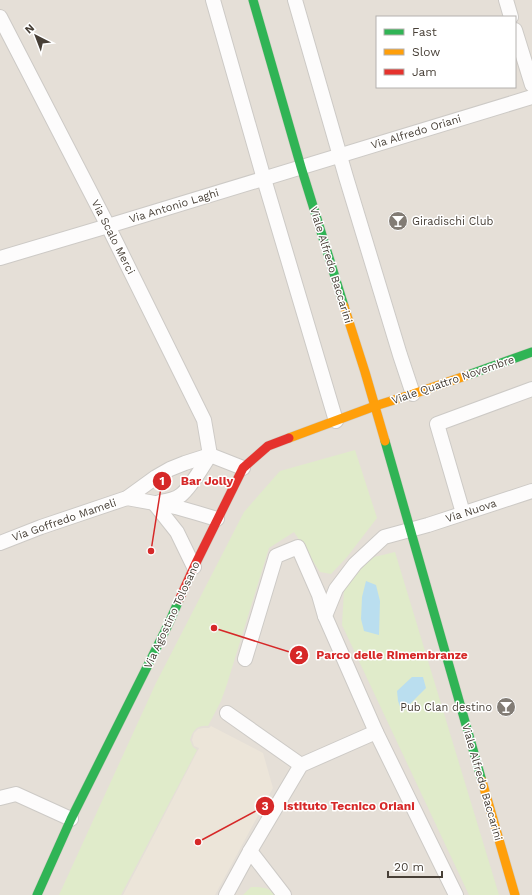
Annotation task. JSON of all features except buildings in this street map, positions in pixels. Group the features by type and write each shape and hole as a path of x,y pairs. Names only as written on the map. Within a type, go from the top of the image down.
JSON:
{"street":[{"path":"213,0 336,420"},
{"name":"Viale Alfredo Baccarini","path":"253,0 301,167 375,406 515,895"},
{"path":"294,0 413,394"},
{"path":"506,0 511,16"},
{"name":"Via Scalo Merci","path":"1,22 108,226 204,420 210,455"},
{"path":"516,33 532,85"},
{"name":"Via Alfredo Oriani","path":"301,167 532,97"},
{"name":"Via Antonio Laghi","path":"0,258 301,167"},
{"name":"Viale Quattro Novembre","path":"375,406 532,352"},
{"path":"463,513 437,424 532,389"},
{"name":"Via Agostino Tolosano","path":"36,895 71,819 148,665 182,595 194,566 243,468 268,446 375,406"},
{"path":"210,455 243,468"},
{"name":"Via Goffredo Mameli","path":"0,542 127,498 170,469 210,455"},
{"name":"Via Goffredo Mameli","path":"154,503 171,500 181,495 189,487 210,455"},
{"name":"Via Nuova","path":"410,530 532,491"},
{"name":"Via Goffredo Mameli","path":"127,498 176,507 217,519"},
{"path":"154,503 177,532 194,566"},
{"path":"325,616 336,589 355,564 384,537 410,530"},
{"path":"245,660 276,556 298,547 319,595 325,616 376,732 456,895"},
{"path":"227,713 301,765"},
{"path":"226,895 301,765 376,732"},
{"path":"0,798 16,794 71,819"},
{"path":"250,851 284,895"}],"shaded area":[{"path":"0,0 532,0 532,895 0,895"},
{"path":"211,726 263,753 273,788 215,895 123,895 199,748 194,746 192,740 194,733 198,729 209,728"}],"green space":[{"path":"355,450 377,518 347,557 331,574 320,572 294,532 269,548 221,701 208,726 198,727 193,733 190,740 193,747 197,750 121,895 59,895 156,683 244,512 280,471"},
{"path":"395,552 499,895 469,895 342,625 344,590 370,558"},
{"path":"251,887 261,887 273,892 276,895 243,895"}],"water":[{"path":"366,581 376,585 380,601 379,635 364,631 361,619 362,597"},
{"path":"412,677 423,677 426,688 402,712 398,701 397,691"}],"traffic: fast":[{"path":"253,0 301,167 344,306"},
{"path":"468,375 532,352"},
{"path":"385,441 482,781"},
{"path":"37,895 71,819 169,623 179,600"}],"traffic: slow":[{"path":"344,306 385,441"},
{"path":"289,438 375,406 468,375"},
{"path":"482,781 515,895"}],"traffic: jam":[{"path":"179,600 243,468 268,446 289,438"}],"place":[{"name":"Giradischi Club","path":"398,221"},
{"name":"Bar Jolly","path":"151,551"},
{"name":"Parco delle Rimembranze","path":"214,628"},
{"name":"Pub Clan destino","path":"506,707"},
{"name":"Istituto Tecnico Oriani","path":"198,842"}]}
